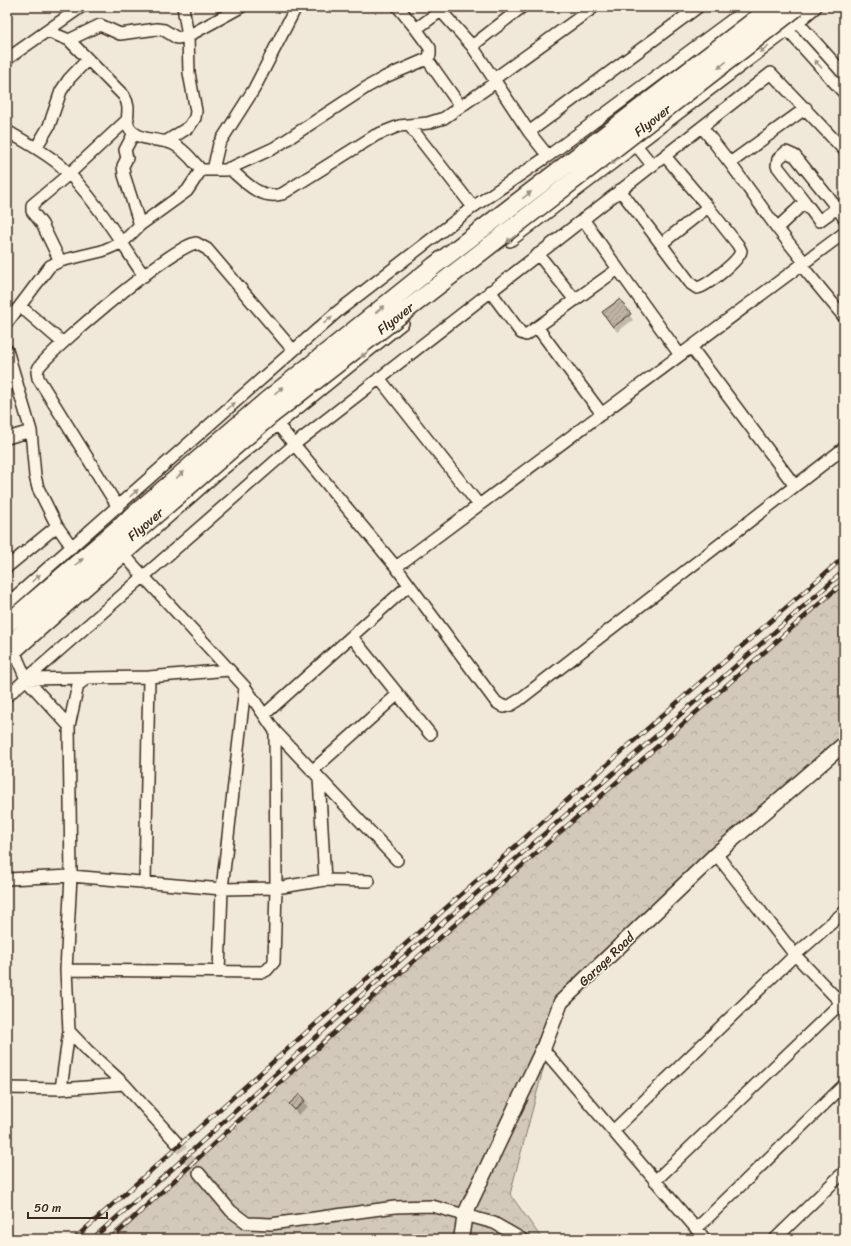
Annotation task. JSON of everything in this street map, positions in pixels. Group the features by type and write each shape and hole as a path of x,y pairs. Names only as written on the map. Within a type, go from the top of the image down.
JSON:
{"highway":[{"name":"Flyover","path":"7,624 266,401 434,266 770,8"},
{"name":"Flyover","path":"10,653 128,519 294,397 797,15"}],"main road":[{"name":"Garage Road","path":"461,1239 465,1214 543,1048 561,1002 716,854 844,744"}],"street":[{"path":"7,59 81,7"},
{"path":"167,141 189,127 195,118 195,106 189,73 188,36 183,7"},
{"path":"69,40 100,25 120,34 157,29 164,30 177,38 188,36 241,7"},
{"path":"213,170 219,144 247,102 296,7"},
{"path":"47,31 69,40 128,102 128,125 134,133 156,140 167,141 180,148 201,170 213,170 229,168 274,148 384,77 427,59 430,55 430,48 398,7"},
{"path":"472,46 522,7"},
{"path":"229,168 258,192 274,197 282,194 376,135 409,125 428,123 444,118 461,107 594,7"},
{"path":"529,132 698,7"},
{"path":"7,604 72,546 128,519 293,350 337,312 473,207 548,156 749,7"},
{"path":"785,7 797,15 844,74"},
{"path":"69,726 26,679 10,653 217,474 435,297 787,31 797,15 816,7"},
{"path":"770,8 787,31 844,93"},
{"path":"416,29 444,9 472,46 529,132 548,156"},
{"path":"36,148 49,126 60,91 88,59"},
{"path":"427,59 461,107"},
{"path":"7,696 295,444 771,73 806,108 844,150"},
{"path":"730,163 806,108"},
{"path":"60,261 45,230 31,208 33,203 69,174 128,119"},
{"path":"409,125 473,207"},
{"path":"702,127 844,317"},
{"path":"7,131 36,148 61,166 69,174 122,242 144,276"},
{"path":"134,133 125,150 127,158 123,166 124,175 140,225"},
{"path":"636,145 652,165"},
{"path":"837,208 819,221 777,166 778,159 786,152 795,156 837,208 844,218"},
{"path":"620,190 691,284 697,288 705,285 737,260 741,252 738,244 665,156"},
{"path":"7,323 50,266 60,261 102,251 122,242 140,225 187,191 201,170"},
{"path":"777,228 805,202"},
{"path":"660,244 708,207"},
{"path":"584,219 680,355"},
{"path":"396,567 844,233"},
{"path":"128,519 38,378 37,372 39,367 63,343 144,276 185,247 196,243 207,249 293,350"},
{"path":"538,254 575,300"},
{"path":"490,291 521,333 526,335 618,269"},
{"path":"20,306 63,343"},
{"path":"537,327 602,414"},
{"path":"691,347 796,486"},
{"path":"7,350 31,431 35,476 38,488 57,526 72,546"},
{"path":"379,378 479,505"},
{"path":"278,425 396,567 496,702 504,707 511,705 844,448"},
{"path":"7,438 31,431"},
{"path":"7,567 57,526"},
{"path":"124,555 245,687 265,714 275,731 397,860"},
{"path":"265,714 409,585"},
{"path":"352,637 430,734"},
{"path":"26,679 149,677 229,670"},
{"path":"145,883 149,677"},
{"path":"61,1089 70,1031 66,970 71,876 69,726 78,685 86,679"},
{"path":"219,972 222,889 245,687"},
{"path":"315,774 398,694"},
{"path":"66,970 263,972 272,966 274,962 276,888 275,731"},
{"path":"315,774 325,880"},
{"path":"655,1181 843,1003 795,955 716,854"},
{"path":"7,879 71,876 222,889 276,888 325,880 369,881"},
{"path":"613,1131 795,955 844,912"},
{"path":"70,1031 89,1052 124,1084 176,1142"},
{"path":"543,1048 705,1239"},
{"path":"7,1088 61,1089 124,1084"},
{"path":"696,1229 844,1085"},
{"path":"775,1239 844,1172"},
{"path":"199,1173 231,1211 248,1223 271,1224 395,1207 432,1206 494,1223 522,1239"}],"green space":[{"path":"844,585 844,744 561,1002 510,1194 542,1239 106,1239 678,728"}],"building":[{"path":"620,299 631,314 613,327 602,312"},
{"path":"300,1094 305,1101 295,1110 289,1104"}],"tunnel":[{"path":"176,1142 199,1173"}],"railway":[{"path":"74,1239 664,714 844,557"},
{"path":"92,1239 171,1170 398,962 844,571"},
{"path":"111,1239 367,1002 844,582"}]}
